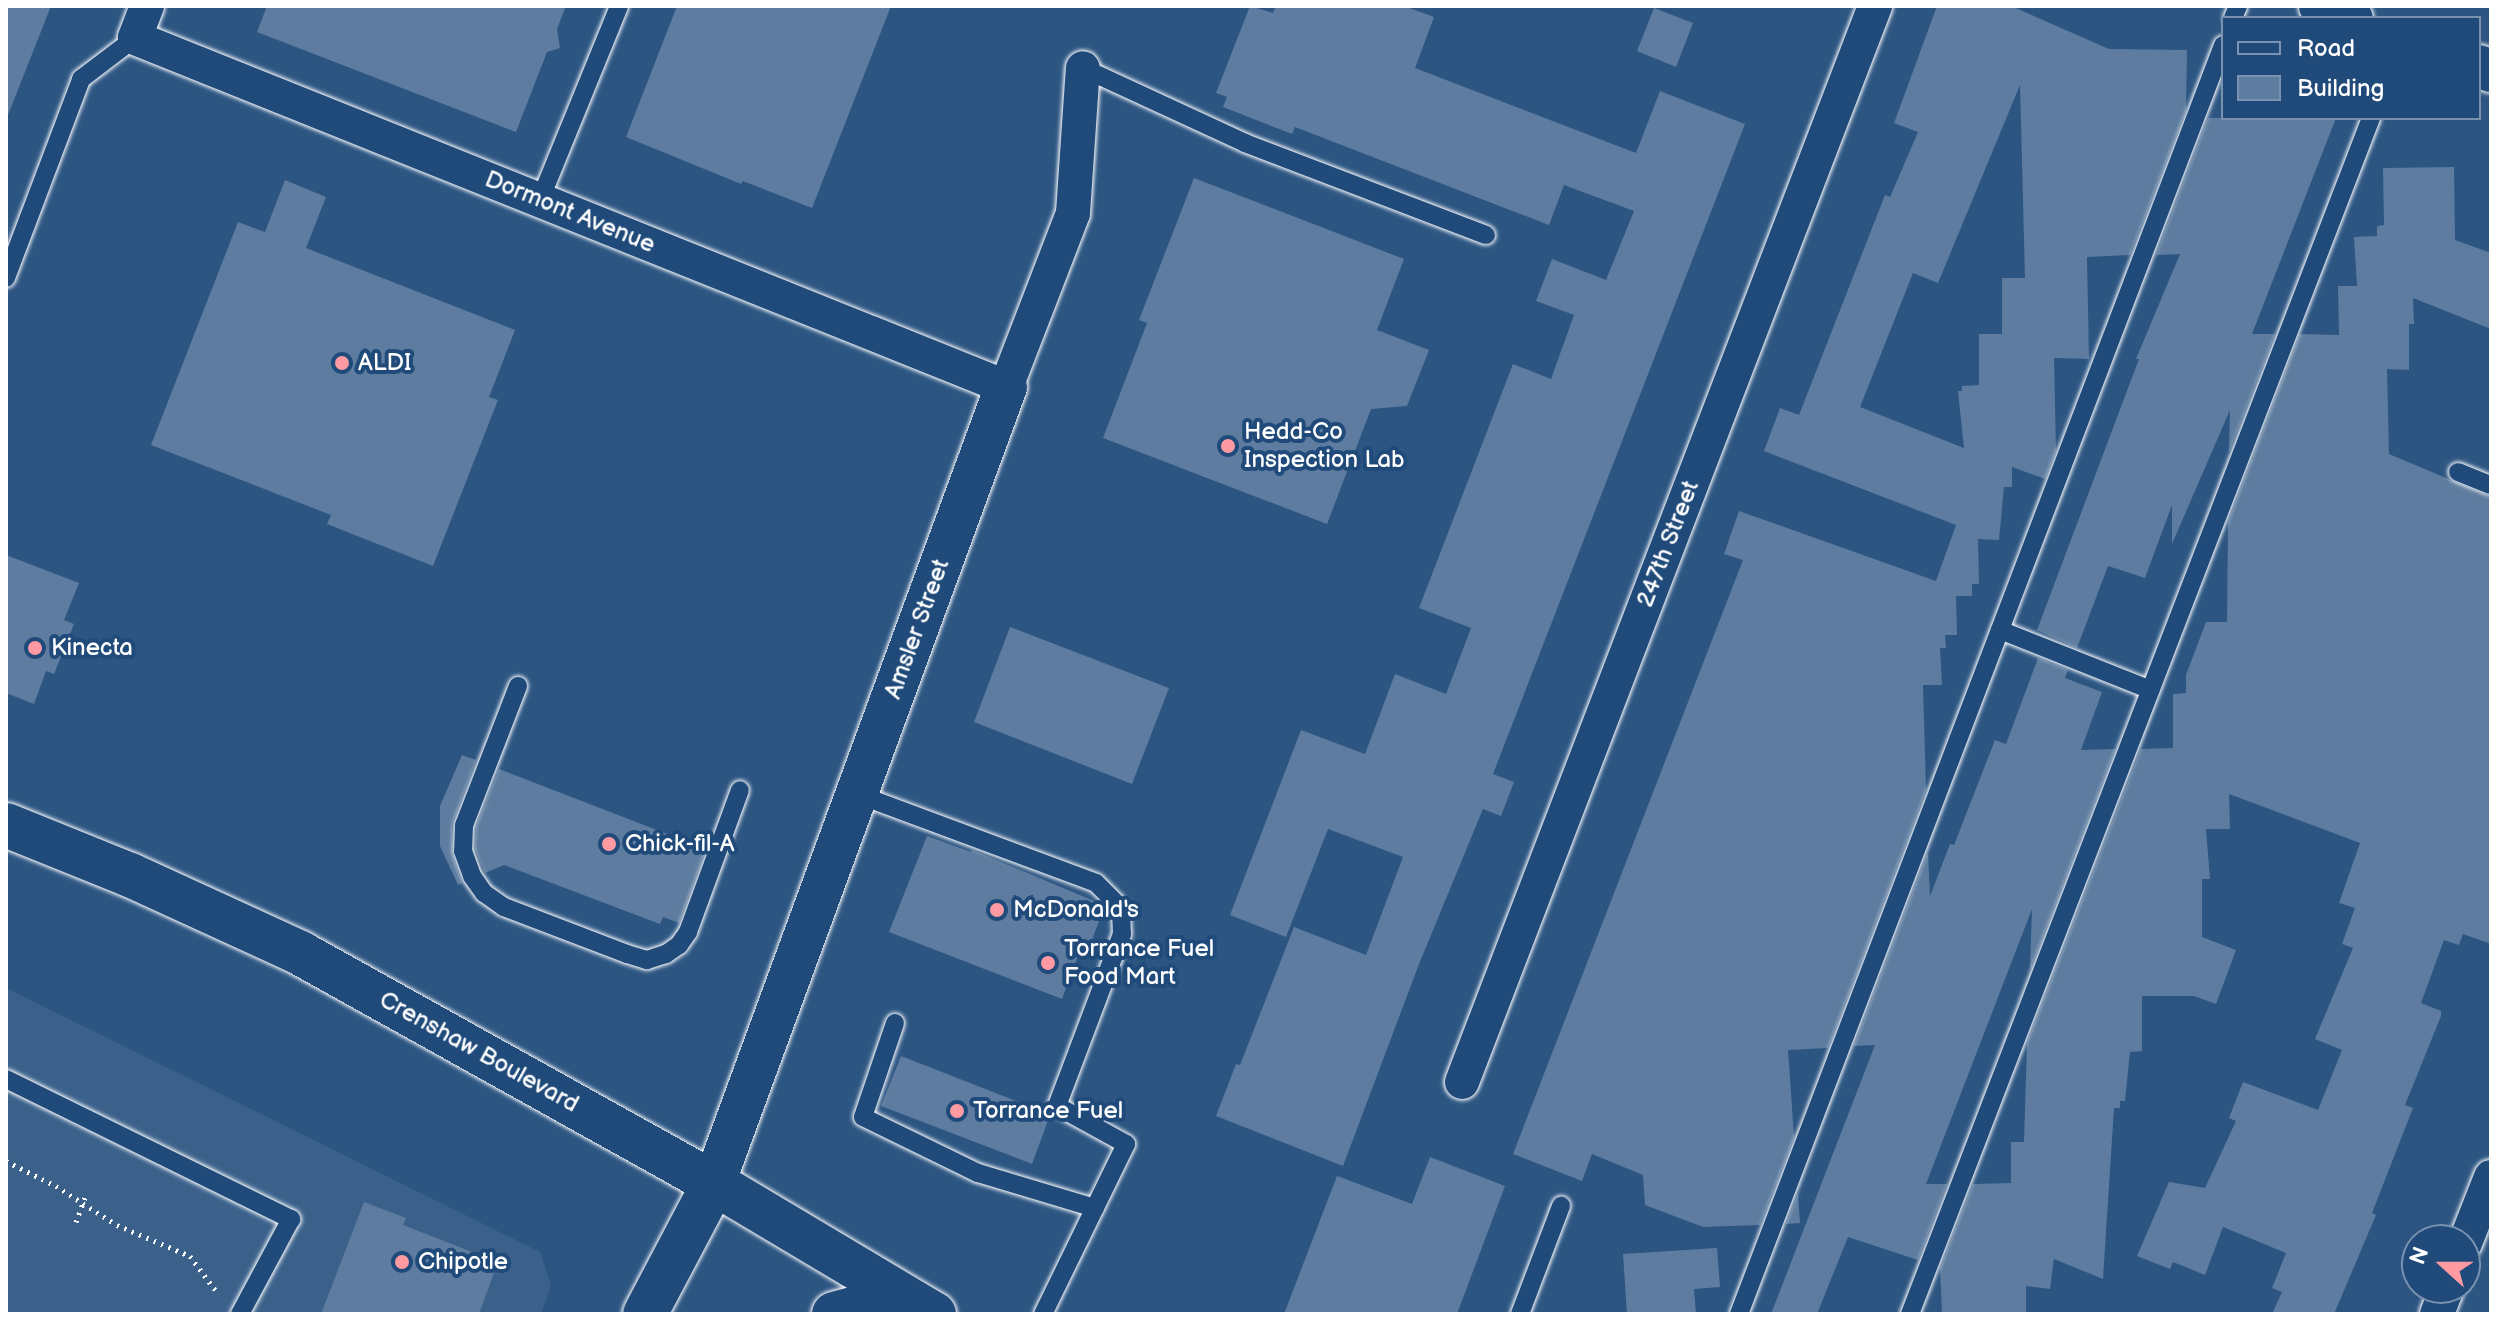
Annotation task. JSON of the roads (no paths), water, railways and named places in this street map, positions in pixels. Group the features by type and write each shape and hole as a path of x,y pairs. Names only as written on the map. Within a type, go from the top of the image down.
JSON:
{"main road":[{"name":"Crenshaw Boulevard","path":"6,825 130,875 300,953 714,1183 934,1314"},
{"path":"645,1314 714,1183"},
{"path":"834,1314 857,1308 934,1314"}],"street":[{"path":"135,38 147,6"},
{"name":"247th Street","path":"1462,1082 1875,6"},
{"path":"2320,6 2347,16"},
{"name":"Dormont Avenue","path":"135,38 1006,387"},
{"name":"Amsler Street","path":"714,1183 1006,387 1073,213 1083,68"},
{"path":"2472,1224 2491,1177"}],"lane":[{"path":"540,200 619,6"},
{"path":"6,278 81,79 135,38"},
{"path":"1739,1314 2221,50"},
{"path":"1083,68 1245,143 1486,235"},
{"path":"1910,1314 2370,120"},
{"path":"2458,472 2491,485"},
{"path":"2000,630 2151,690"},
{"path":"518,686 464,825 463,851 472,876 484,893 504,907 647,960 666,954 679,945 688,932 740,790"},
{"path":"857,794 1096,883 1121,908 1122,934 1057,1106 1126,1144 1043,1314"},
{"path":"895,1023 863,1117 978,1173 1095,1208"},
{"path":"6,1079 291,1219 240,1314"},
{"path":"1520,1314 1561,1206"}],"place":[{"name":"ALDI","path":"342,363"},
{"name":"Hedd-Co Inspection Lab","path":"1228,446"},
{"name":"Kinecta","path":"35,648"},
{"name":"Chick-fil-A","path":"609,844"},
{"name":"McDonald's","path":"997,910"},
{"name":"Torrance Fuel Food Mart","path":"1048,963"},
{"name":"Torrance Fuel","path":"957,1111"},
{"name":"Chipotle","path":"402,1262"}]}
